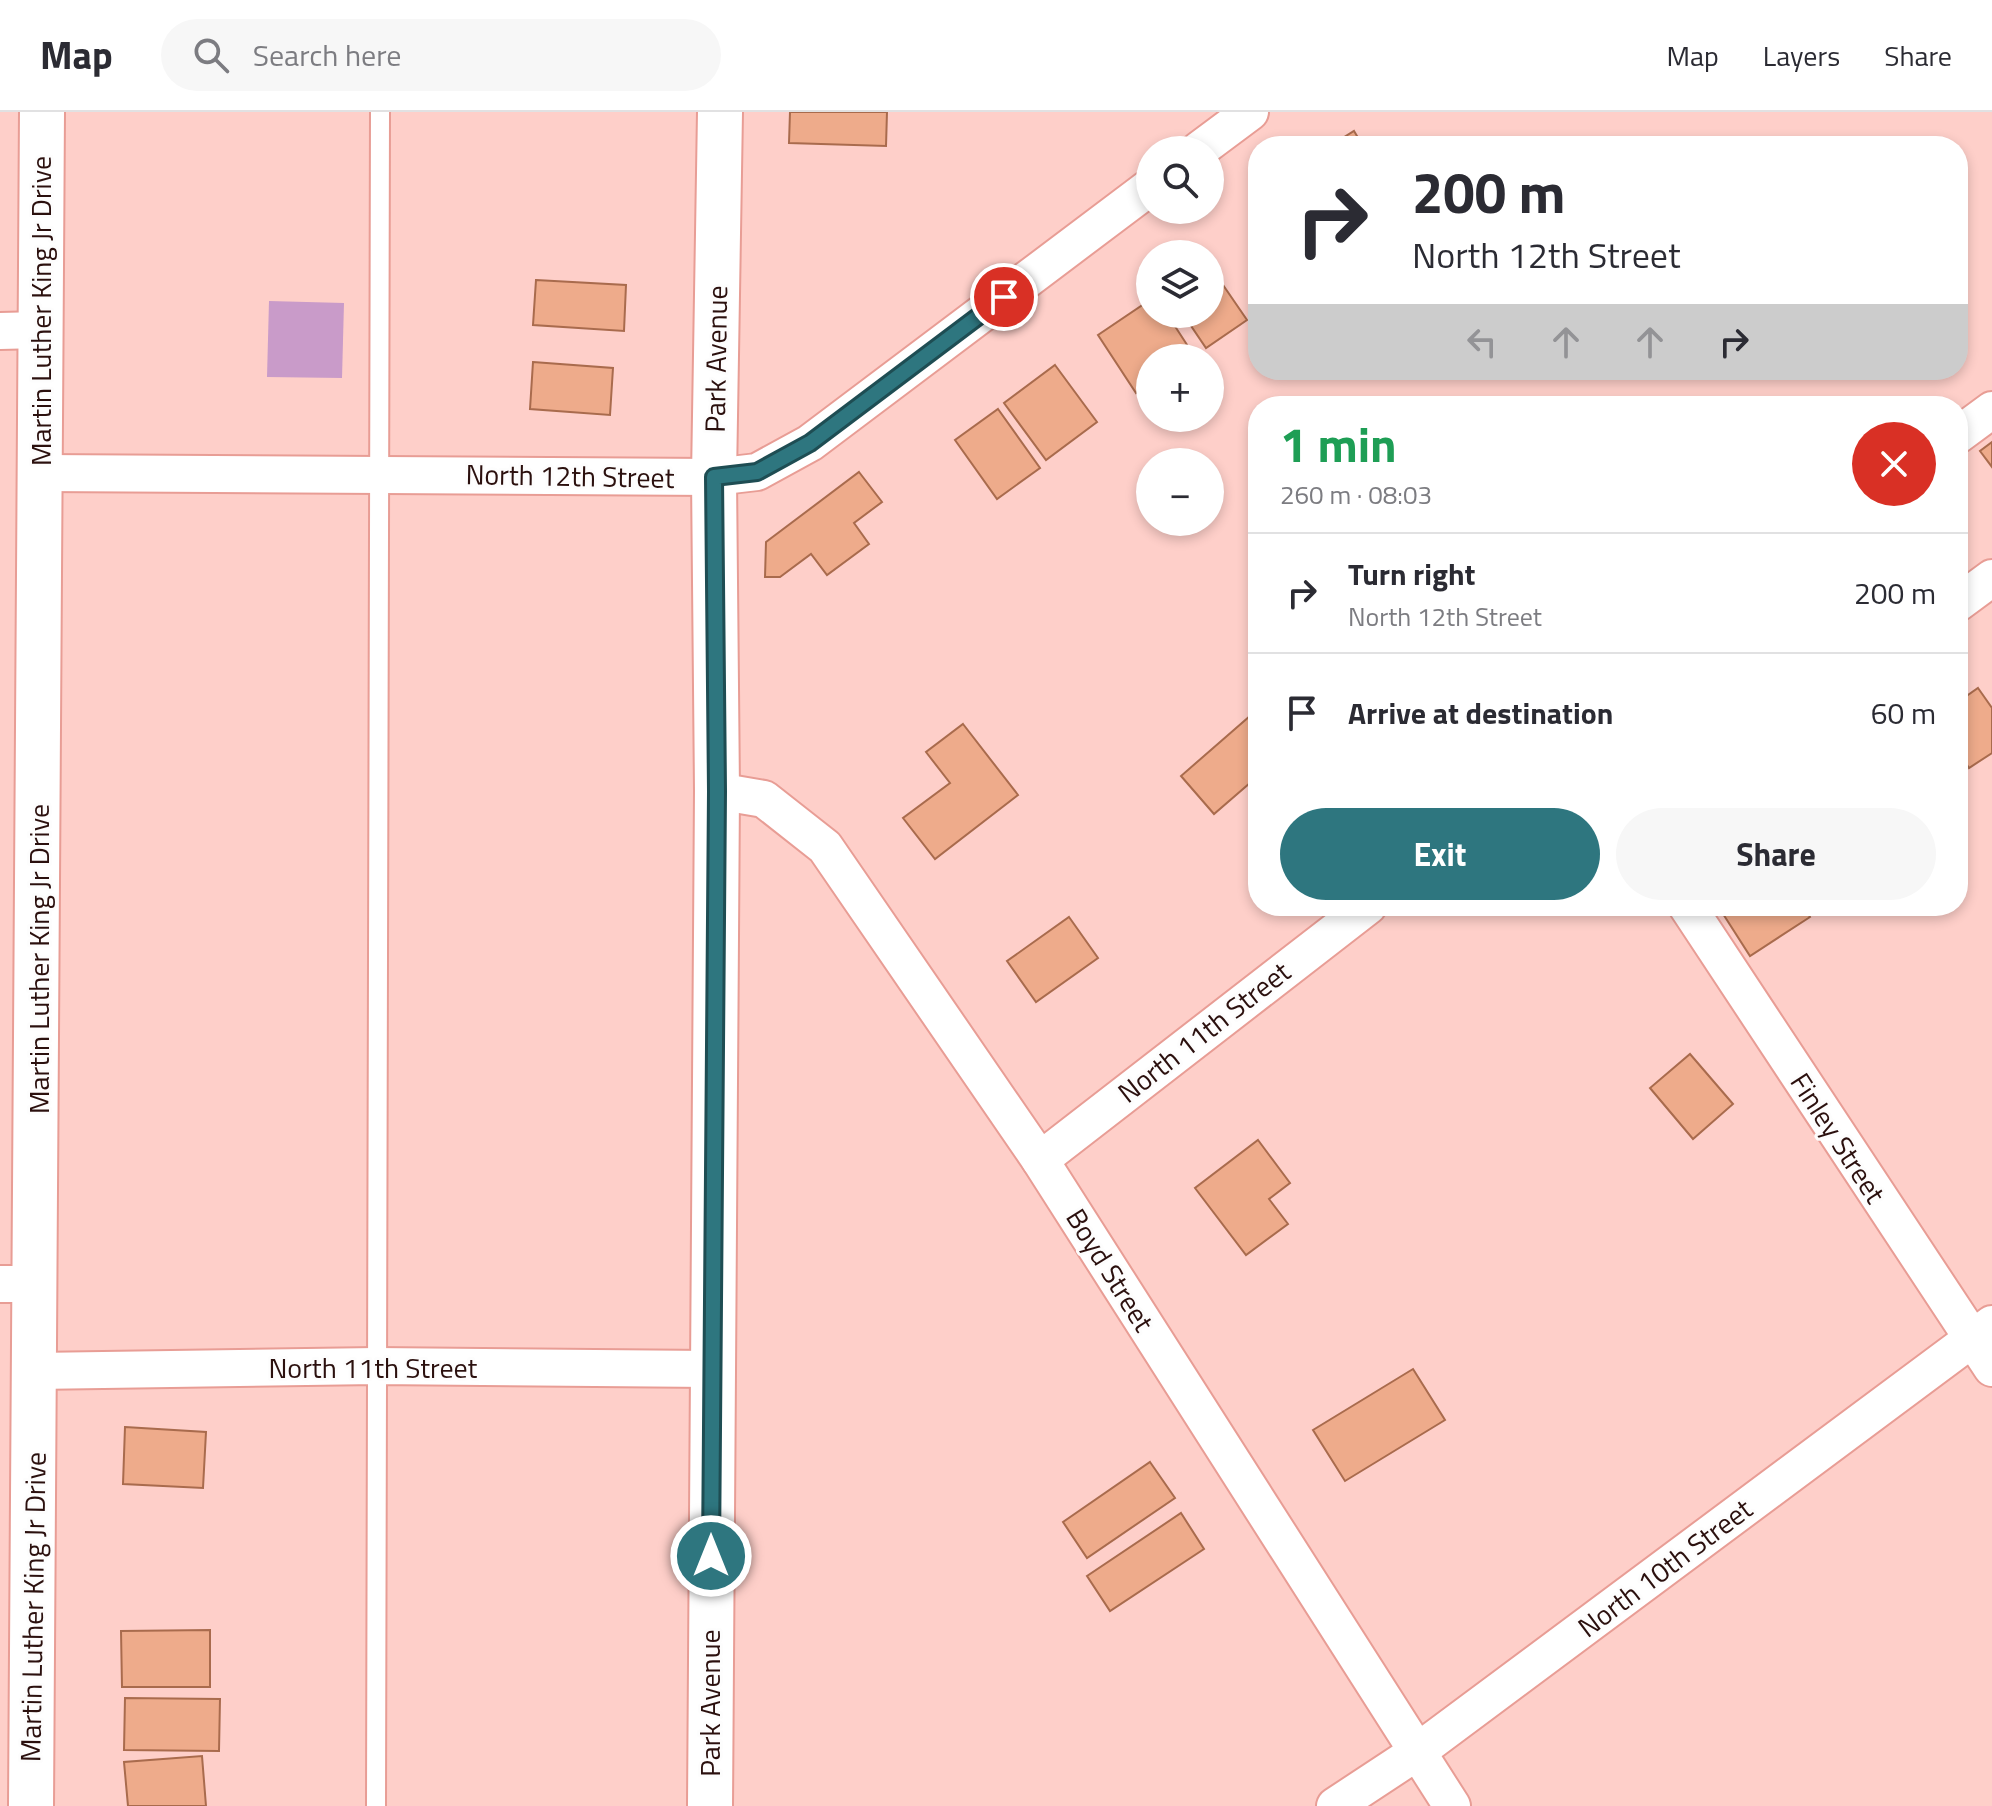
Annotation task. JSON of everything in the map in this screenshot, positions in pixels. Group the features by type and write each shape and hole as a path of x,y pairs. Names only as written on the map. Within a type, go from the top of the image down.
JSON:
{"main road":[{"name":"Martin Luther King Jr Drive","path":"31,1806 35,1371 19,1284 41,473 20,330 42,112"},
{"name":"Park Avenue","path":"710,1806 717,791 714,477 720,112"}],"street":[{"path":"1218,136 1250,112"},
{"name":"North 12th Street","path":"41,473 714,477 757,472 810,443 1136,198"},
{"path":"1968,428 1992,410"},
{"path":"1968,596 1992,578"},
{"name":"Boyd Street","path":"717,791 764,799 825,847 1040,1160 1452,1806"},
{"name":"North 11th Street","path":"1040,1160 1355,916"},
{"name":"Finley Street","path":"1694,916 1985,1344"},
{"name":"North 10th Street","path":"1335,1806 1417,1752 1985,1344"},
{"name":"North 11th Street","path":"35,1371 376,1366 711,1369"}],"lane":[{"path":"376,1806 380,112"}],"shaded area":[{"path":"269,301 344,303 342,378 267,377"}],"building":[{"path":"790,112 887,112 886,146 789,143"},
{"path":"536,280 626,285 624,331 533,325"},
{"path":"1224,286 1247,320 1212,344 1203,344 1192,328 1224,328"},
{"path":"1136,309 1136,328 1176,328 1186,344 1136,344 1136,393 1098,335"},
{"path":"533,362 613,368 610,415 530,409"},
{"path":"1055,365 1097,422 1046,460 1004,403"},
{"path":"998,409 1040,468 997,499 955,440"},
{"path":"1992,442 1992,467 1980,451"},
{"path":"859,472 882,502 854,523 869,544 827,575 811,554 780,577 765,577 766,542"},
{"path":"1978,688 1992,708 1992,753 1969,768 1968,766 1968,695"},
{"path":"1248,718 1248,785 1214,814 1181,776"},
{"path":"963,724 1018,795 935,859 903,818 950,783 926,752"},
{"path":"1724,916 1809,916 1810,917 1750,956"},
{"path":"1069,917 1098,958 1036,1002 1007,961"},
{"path":"1690,1054 1733,1104 1693,1139 1650,1088"},
{"path":"1258,1140 1290,1183 1269,1199 1288,1224 1246,1255 1195,1188"},
{"path":"1413,1369 1445,1420 1345,1481 1313,1430"},
{"path":"125,1427 206,1432 203,1488 123,1484"},
{"path":"1150,1462 1175,1498 1087,1558 1063,1522"},
{"path":"1181,1513 1204,1549 1110,1611 1087,1576"},
{"path":"210,1630 210,1687 122,1687 121,1631"},
{"path":"125,1698 220,1699 219,1751 124,1750"},
{"path":"202,1756 206,1806 128,1806 124,1762"}],"route":[{"path":"711,1556 717,791 714,477 757,472 810,443 1004,297"}]}
